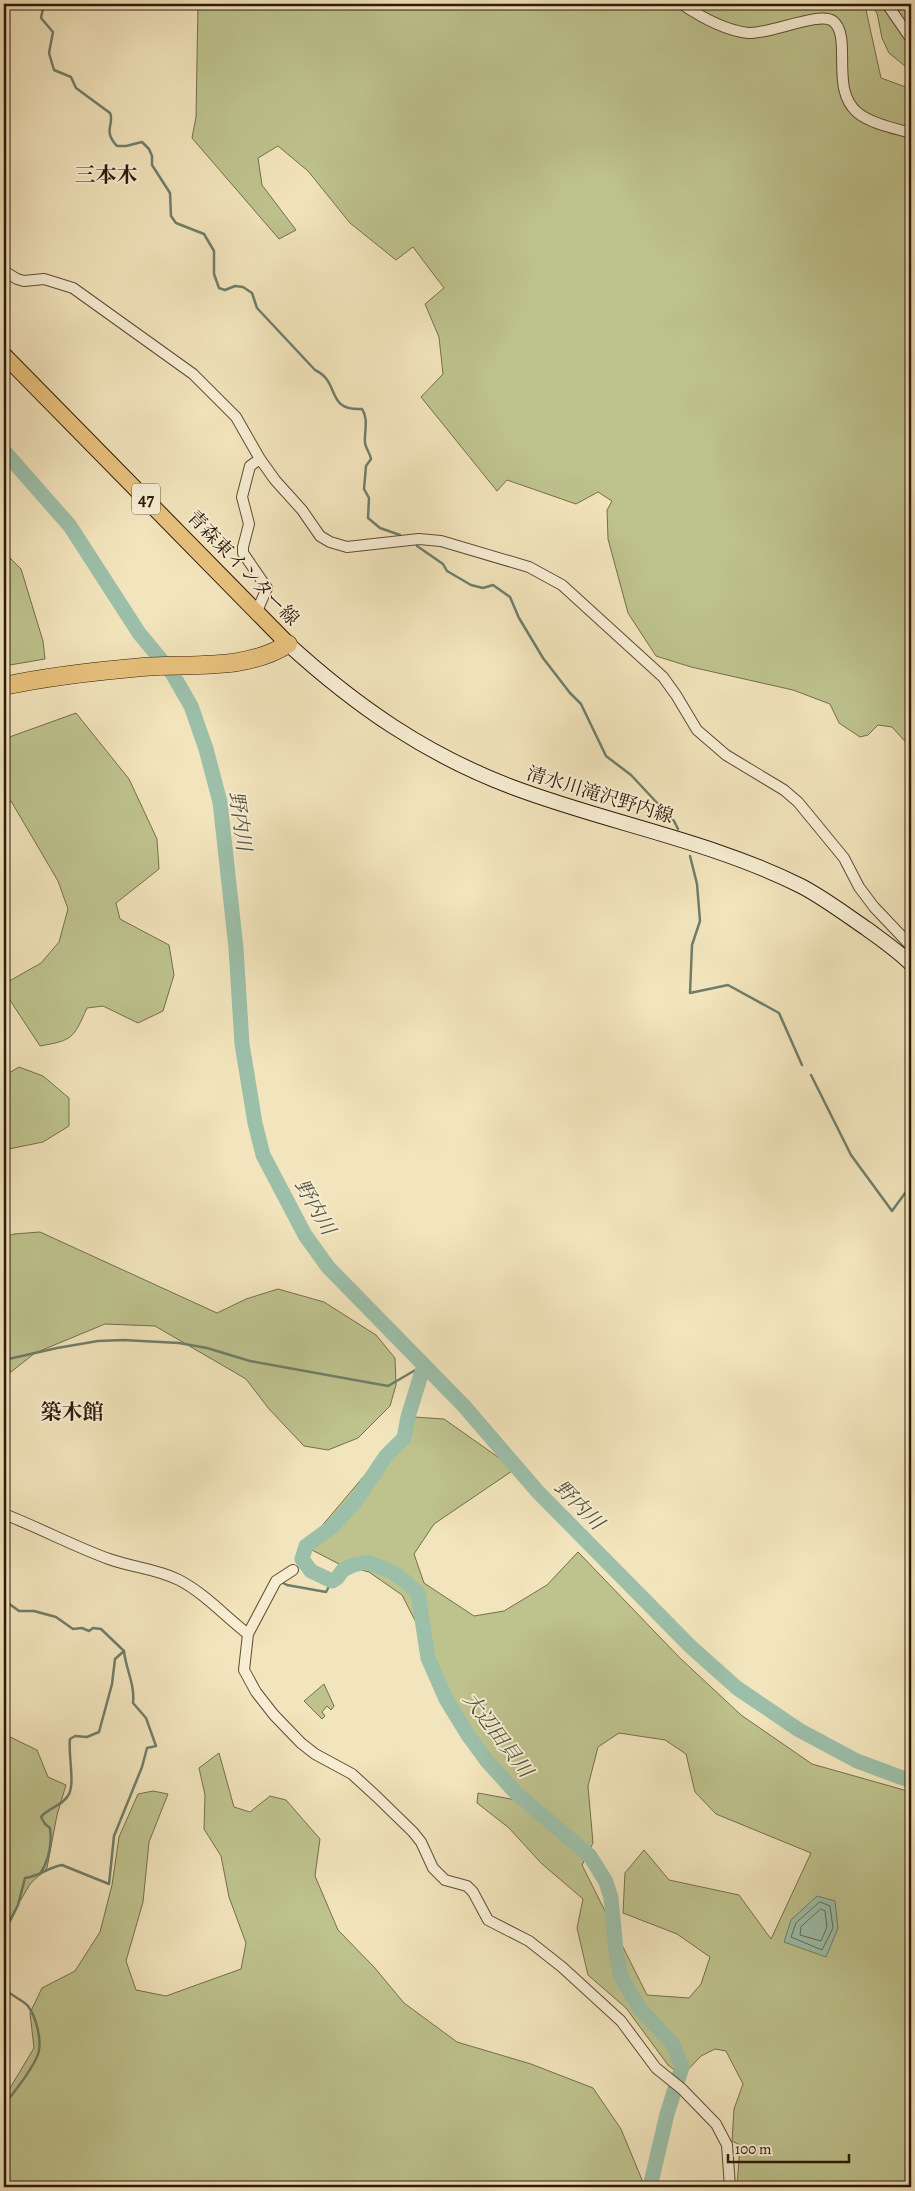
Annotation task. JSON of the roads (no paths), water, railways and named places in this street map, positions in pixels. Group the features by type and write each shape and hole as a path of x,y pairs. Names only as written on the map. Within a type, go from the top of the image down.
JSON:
{"highway":[{"name":"青森東インター線","path":"4,686 63,676 144,667 211,664 260,658 288,644"}],"main road":[{"name":"青森東インター線","path":"4,355 288,644"},
{"name":"清水川滝沢野内線","path":"288,644 332,683 376,716 420,745 469,769 513,787 559,803 692,843 766,870 802,886 831,904 911,964"}],"street":[{"path":"682,4 700,16 746,33 761,34 810,20 830,19 834,22 840,34 844,92 849,103 858,113 867,118 911,133"},
{"path":"887,4 911,39"},
{"path":"4,271 24,281 44,279 73,288 192,374 236,417 260,459 275,480 302,510 320,536 330,542 347,547 362,547 419,539 441,541 528,567 562,586 663,677 676,695 696,730 726,755 784,790 798,802 844,858 859,888 874,907 911,946"},
{"path":"257,611 268,588 243,553 248,524 242,497 250,466 260,459"},
{"path":"4,1514 96,1554 123,1564 157,1570 179,1580 196,1591 248,1634"},
{"path":"293,1570 276,1580 248,1634 244,1670 256,1692 274,1715 301,1743 315,1754 352,1774 413,1832 421,1842 433,1868 445,1880 466,1886 473,1892 488,1920 529,1941 599,1999 622,2021 656,2068 682,2089 716,2124 727,2145 730,2187"}],"water":[{"path":"817,1896 835,1901 838,1928 826,1957 784,1942 791,1920"}],"waterway":[{"path":"44,4 41,18 53,32 49,53 54,70 71,77 76,88 110,113 110,136 117,146 142,142 149,149 152,156 152,165 170,193 171,216 176,223 204,234 214,251 214,274 219,288 225,290 235,286 243,287 252,293 257,308 315,370 323,375 338,401 350,408 362,409 366,421 365,443 371,459 366,466 364,489 369,498 368,518 380,528 400,535"},
{"name":"野内川","path":"4,451 70,526 139,633 172,673 191,706 206,749 220,802 236,948 242,1044 255,1123 263,1155 305,1235 328,1267 464,1406 538,1492 691,1647 737,1688 799,1730 857,1761 911,1781"},
{"path":"417,546 443,564 447,571 471,585 483,588 493,585 510,597 519,618 543,658 581,704 606,756 631,775 674,821 678,829"},
{"path":"690,856 697,884 700,921 692,945 690,993 728,985 779,1013 802,1065"},
{"path":"811,1075 851,1155 892,1211 911,1185"},
{"path":"4,1360 98,1341 123,1340 179,1343 207,1348 250,1361 388,1386 424,1365"},
{"name":"大辺田貝川","path":"424,1365 408,1417 404,1438 386,1456 355,1502 332,1527 306,1546 302,1559 311,1571 332,1581 343,1570 353,1565 368,1562 392,1572 418,1593 428,1658 446,1699 468,1735 487,1761 515,1792 590,1856 606,1882 611,1898 616,1951 621,1977 640,2009 673,2044 682,2067 667,2114 650,2187"},
{"path":"281,1582 287,1585 326,1592 332,1581"},
{"path":"4,1600 19,1611 34,1611 56,1617 73,1629 82,1628 89,1631 93,1628 101,1629 124,1651 133,1690 133,1703 146,1718 156,1746 147,1748 142,1767 114,1836 109,1884 62,1865 25,1878 18,1905 8,1925 7,1947 4,1954"},
{"path":"40,1874 48,1858 51,1840 50,1828 41,1817 64,1801 71,1789 70,1739 75,1736 87,1737 99,1732 112,1684 115,1659 124,1651"},
{"path":"4,1988 28,2006 37,2027 39,2039 38,2055 4,2105"}],"district":[{"name":"三本木","path":"106,175"},
{"name":"築木館","path":"72,1412"}]}
